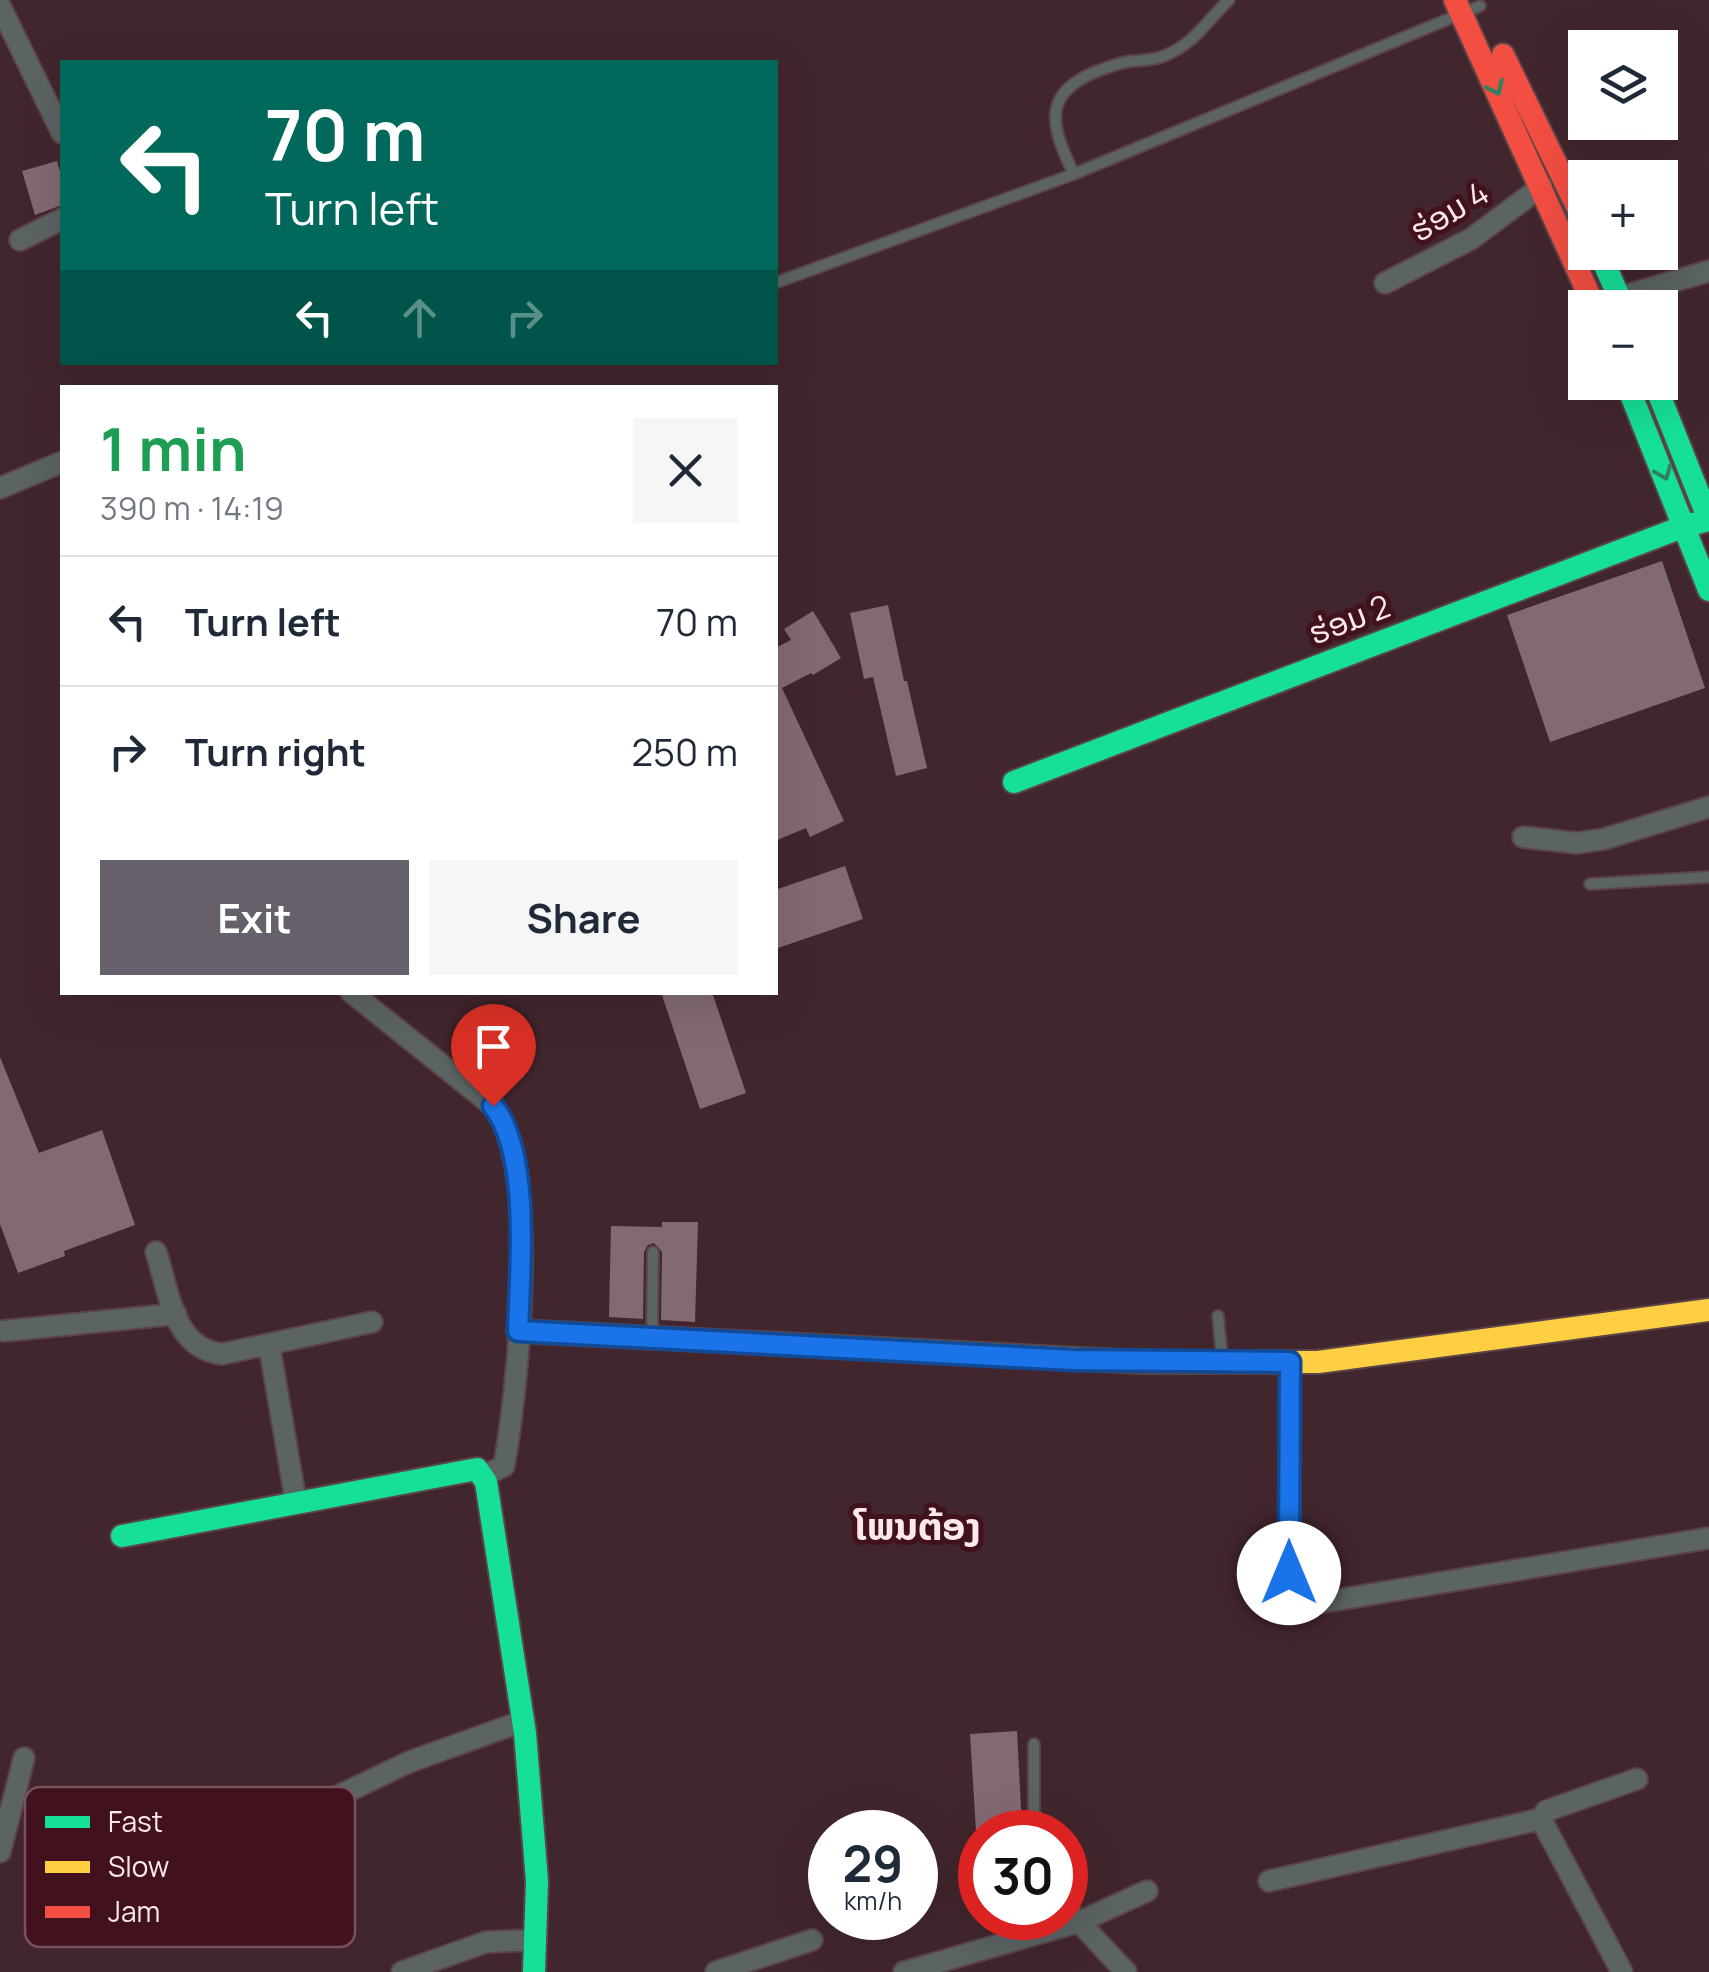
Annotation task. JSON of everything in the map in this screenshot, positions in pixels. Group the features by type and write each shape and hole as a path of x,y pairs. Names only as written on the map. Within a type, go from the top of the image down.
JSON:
{"street":[{"path":"1468,4 1587,290"},
{"path":"1468,4 1568,191"},
{"path":"0,6 60,129"},
{"name":"ຮ່ອມ 4","path":"1385,283 1471,239 1542,186"},
{"path":"20,240 60,221"},
{"path":"1656,290 1709,271"},
{"path":"1634,400 1709,590"},
{"path":"1661,400 1709,520"},
{"path":"0,488 60,463"},
{"name":"ຮ່ອມ 2","path":"1014,782 1709,520"},
{"path":"1523,837 1576,843 1604,839 1709,807"},
{"path":"355,995 478,1093 503,1119 515,1164 521,1243 518,1331 504,1466 483,1476"},
{"path":"156,1252 176,1314 189,1340 208,1352 222,1354 372,1322"},
{"path":"518,1331 1222,1364 1318,1362 1709,1310"},
{"path":"4,1331 176,1314"},
{"path":"269,1344 296,1502"},
{"path":"1290,1362 1289,1608 1709,1538"},
{"path":"122,1536 472,1467 483,1476 523,1721 537,1881 534,1972"},
{"path":"355,1787 409,1762 523,1721"},
{"path":"0,1852 24,1758"},
{"path":"1269,1881 1541,1819 1546,1811 1637,1779"},
{"path":"1541,1819 1622,1972"},
{"path":"1088,1918 1147,1891"},
{"path":"1088,1931 1126,1972"},
{"path":"402,1972 486,1942 535,1940"},
{"path":"716,1972 812,1940"},
{"path":"904,1972 979,1962 1035,1940"}],"lane":[{"path":"1074,174 1056,134 1054,112 1058,100 1075,83 1117,64 1164,56 1207,28 1229,0"},
{"path":"778,281 1074,174 1468,4"},
{"path":"1590,884 1709,877"},
{"path":"652,1338 653,1252"},
{"path":"1218,1316 1222,1364"},
{"path":"1034,1744 1034,1810"}],"building":[{"path":"57,161 60,206 35,215 22,171"},
{"path":"1662,561 1705,688 1550,742 1507,615"},
{"path":"888,605 927,768 896,776 873,677 864,679 850,613"},
{"path":"813,611 841,658 782,688 844,821 810,837 806,828 778,840 778,646 791,640 784,629"},
{"path":"845,866 863,919 778,948 778,889"},
{"path":"662,995 713,995 746,1093 700,1109"},
{"path":"0,1057 39,1153 102,1130 135,1225 18,1273 0,1224"},
{"path":"662,1222 698,1222 695,1322 661,1320 662,1252 654,1243 644,1252 643,1319 609,1317 611,1226 662,1227"},
{"path":"1017,1731 1021,1810 975,1810 970,1734"}],"traffic: fast":[{"path":"1607,270 1616,290"},
{"path":"1633,400 1709,590"},
{"path":"1014,782 1709,520 1661,400"},
{"path":"518,1331 1142,1362"},
{"path":"122,1536 477,1469 486,1482 525,1733 537,1881 534,1972"}],"traffic: slow":[{"path":"1142,1362 1318,1362 1709,1310"}],"traffic: jam":[{"path":"1455,0 1587,290"},
{"path":"1503,55 1568,188"}],"district":[{"name":"ໂພນຕ້ອງ","path":"917,1525"}],"route":[{"path":"493,1106 503,1119 515,1164 521,1243 518,1331 1073,1360 1290,1362 1289,1573"}]}
